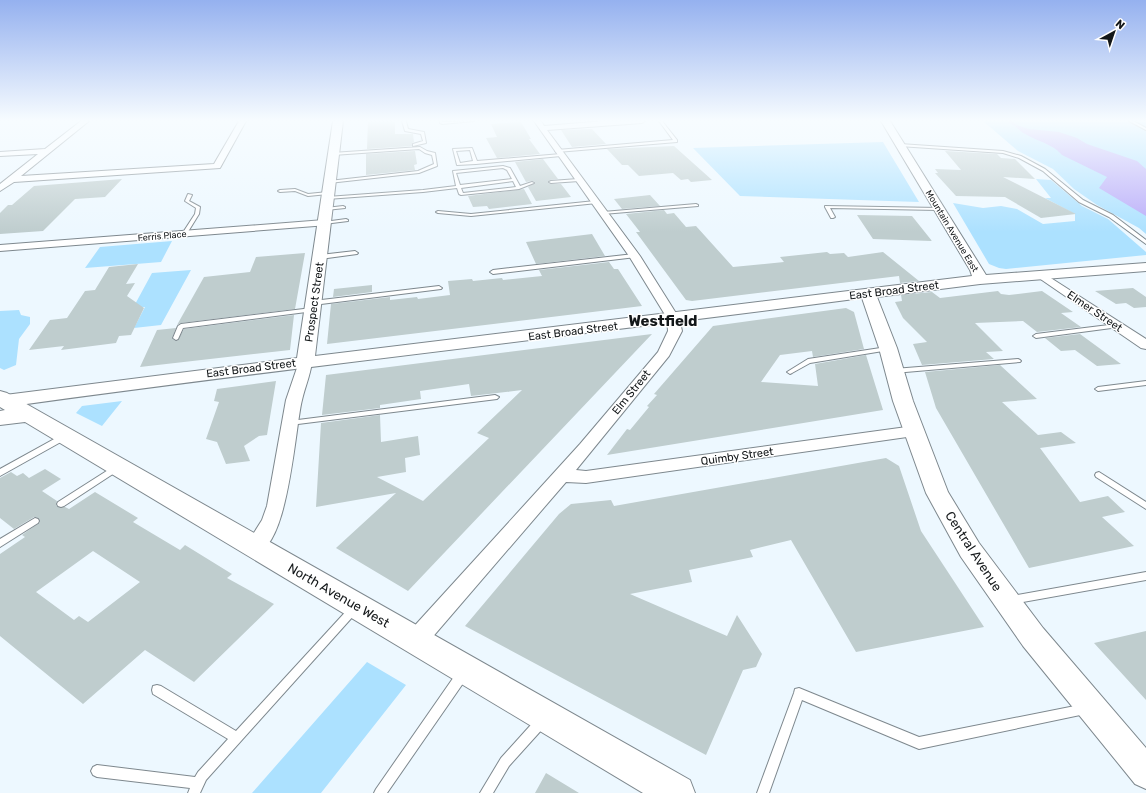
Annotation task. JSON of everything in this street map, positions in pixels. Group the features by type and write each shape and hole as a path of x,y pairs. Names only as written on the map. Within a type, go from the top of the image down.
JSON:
{"main road":[{"name":"North Avenue West","path":"1,405 28,415 65,436 416,640 546,718 677,793"}],"street":[{"path":"1,187 39,158"},
{"path":"11,179 212,167 217,166 222,158"},
{"name":"Prospect Street","path":"255,547 271,522 276,506 294,400 303,375 333,158"},
{"path":"562,158 634,256 672,318"},
{"name":"Mountain Avenue East","path":"907,158 977,270 980,280"},
{"name":"Ferris Place","path":"0,248 324,222"},
{"name":"East Broad Street","path":"1,405 148,381 868,293 980,280 1146,267"},
{"name":"Elmer Street","path":"1043,276 1146,345"},
{"name":"Central Avenue","path":"868,293 888,348 903,401 937,493 970,550 1033,637 1146,773"},
{"name":"Elm Street","path":"416,640 561,475 664,353 675,331 672,318"},
{"name":"Quimby Street","path":"561,475 586,477 914,431"}],"lane":[{"path":"327,195 419,172 436,165 435,158"},
{"path":"456,158 458,164 528,158"},
{"path":"474,158 476,163"},
{"path":"532,183 519,188 461,194 454,172 495,167 510,162 539,158"},
{"path":"1022,158 1044,170 1081,201 1111,216 1146,242"},
{"path":"495,167 509,169 519,188"},
{"path":"280,191 295,190 308,195 423,191 514,180"},
{"path":"551,182 578,180"},
{"path":"184,234 197,214 198,207 187,201 190,195"},
{"path":"327,195 343,207"},
{"path":"438,212 471,214 595,202"},
{"path":"603,213 696,205"},
{"path":"833,217 827,207 939,209"},
{"path":"324,222 346,220"},
{"path":"320,257 355,253"},
{"path":"493,272 634,256"},
{"path":"176,338 181,326 439,288"},
{"path":"1036,336 1118,326"},
{"path":"790,372 808,361 888,348"},
{"path":"894,371 1018,361"},
{"path":"1098,389 1146,383"},
{"path":"290,423 495,397"},
{"path":"0,473 65,436"},
{"path":"61,504 118,467"},
{"path":"1099,475 1146,506"},
{"path":"0,543 35,521"},
{"path":"1006,600 1146,576"},
{"path":"97,771 196,788 237,738 358,606"},
{"path":"380,793 465,670"},
{"path":"157,690 237,738"},
{"path":"763,793 799,693 919,743 1091,708"},
{"path":"486,793 505,762 546,718"}],"shaded area":[{"path":"703,158 893,158 919,202 740,196"},
{"path":"1032,158 1146,158 1146,234 1139,228 1097,205 1074,189 1053,169"},
{"path":"1068,158 1128,158 1137,161 1146,169 1146,216 1099,188 1107,177"},
{"path":"1036,179 1051,180 1082,206 1108,219 1146,252 1146,255 1006,269 989,264 953,203 983,208 1001,206 1017,209 1043,224 1075,221 1075,214 1045,198 1051,198"},
{"path":"172,241 161,262 85,268 100,247"},
{"path":"191,270 161,325 134,328 145,307 133,308 152,273"},
{"path":"19,310 21,315 30,317 30,324 19,339 16,365 4,370 0,368 0,311"},
{"path":"122,401 102,426 76,413 82,406"},
{"path":"367,662 406,685 321,793 252,793"}],"building":[{"path":"366,158 416,158 417,164 414,165 415,170 366,175"},
{"path":"615,158 687,158 712,180 691,182 688,179 681,180 673,173 639,176 628,165 622,165"},
{"path":"951,158 1015,159 1035,179 1003,177 1076,214 1041,218 1005,197 956,196 935,173 938,173 935,169 961,170"},
{"path":"543,159 558,179 550,180 548,183 561,184 571,197 536,201 528,187 535,182 526,182 515,162"},
{"path":"122,179 105,197 75,199 43,231 0,234 0,213 8,205 12,205 34,186"},
{"path":"524,189 532,204 489,209 487,206 473,207 468,196"},
{"path":"650,195 660,206 622,209 614,199"},
{"path":"664,210 667,214 674,213 686,227 696,226 733,267 784,262 780,257 827,252 830,254 844,253 848,257 883,252 919,281 900,283 899,276 692,301 686,300 636,232 640,232 626,214"},
{"path":"857,215 912,216 932,241 873,239"},
{"path":"592,234 605,256 536,264 526,242"},
{"path":"305,253 295,309 181,323 177,325 204,277 250,272 256,257"},
{"path":"609,262 614,269 618,269 642,306 327,344 331,304 390,297 390,300 417,297 418,299 450,295 448,281 472,279 473,281 502,278 503,280 542,276 539,270"},
{"path":"138,264 126,284 135,283 127,296 144,308 131,335 119,336 116,343 61,350 64,346 29,350 50,320 67,318 85,291 95,290 109,267"},
{"path":"372,285 372,292 333,297 334,289"},
{"path":"1133,288 1146,297 1146,307 1134,308 1126,303 1116,304 1095,291"},
{"path":"998,291 1001,294 1009,295 1042,291 1073,312 1061,313 1081,327 1037,332 1023,321 975,323 1003,351 986,352 994,359 922,365 913,344 927,342 903,318 895,302 902,301 901,295 932,292 940,298"},
{"path":"846,308 854,312 864,349 813,357 812,351 780,355 761,382 818,386 815,364 866,355 883,410 607,455 627,429 630,430 649,407 647,406 657,395 654,394 713,326"},
{"path":"294,315 290,350 140,367 157,330 176,328 172,338 177,341 184,329"},
{"path":"652,334 408,591 336,548 396,493 316,507 321,423 380,415 381,442 418,436 420,455 405,458 406,472 377,477 423,501 489,438 477,433 522,390 471,396 469,384 420,391 421,399 380,405 380,408 322,415 326,375"},
{"path":"1080,334 1121,364 1097,366 1075,350 1061,351 1045,338"},
{"path":"1000,365 1037,399 1002,402 1038,435 1061,432 1076,443 1040,448 1080,502 1108,496 1125,512 1102,517 1134,546 1029,568 936,408 925,372"},
{"path":"276,381 267,435 259,436 244,446 250,461 226,464 217,442 206,439 219,402 214,401 217,389"},
{"path":"886,458 899,466 921,531 984,627 856,652 791,540 750,550 753,557 689,570 692,582 630,594 727,636 737,615 762,654 756,667 743,670 706,755 465,626 559,514 571,504 611,500 614,506"},
{"path":"45,469 61,479 42,491 57,501 56,505 58,507 65,507 69,509 95,492 138,518 133,522 180,550 185,545 232,574 227,578 274,604 194,682 145,650 83,704 0,636 0,554 25,537 22,535 40,522 38,518 34,517 14,529 0,518 0,478 11,472 17,476 23,473 29,478","holes":["93,551 140,582 88,622 79,616 74,620 36,592"]},
{"path":"1146,631 1146,700 1094,643"},
{"path":"546,773 579,793 535,793"}],"district":[{"name":"Westfield","path":"663,321"}]}
